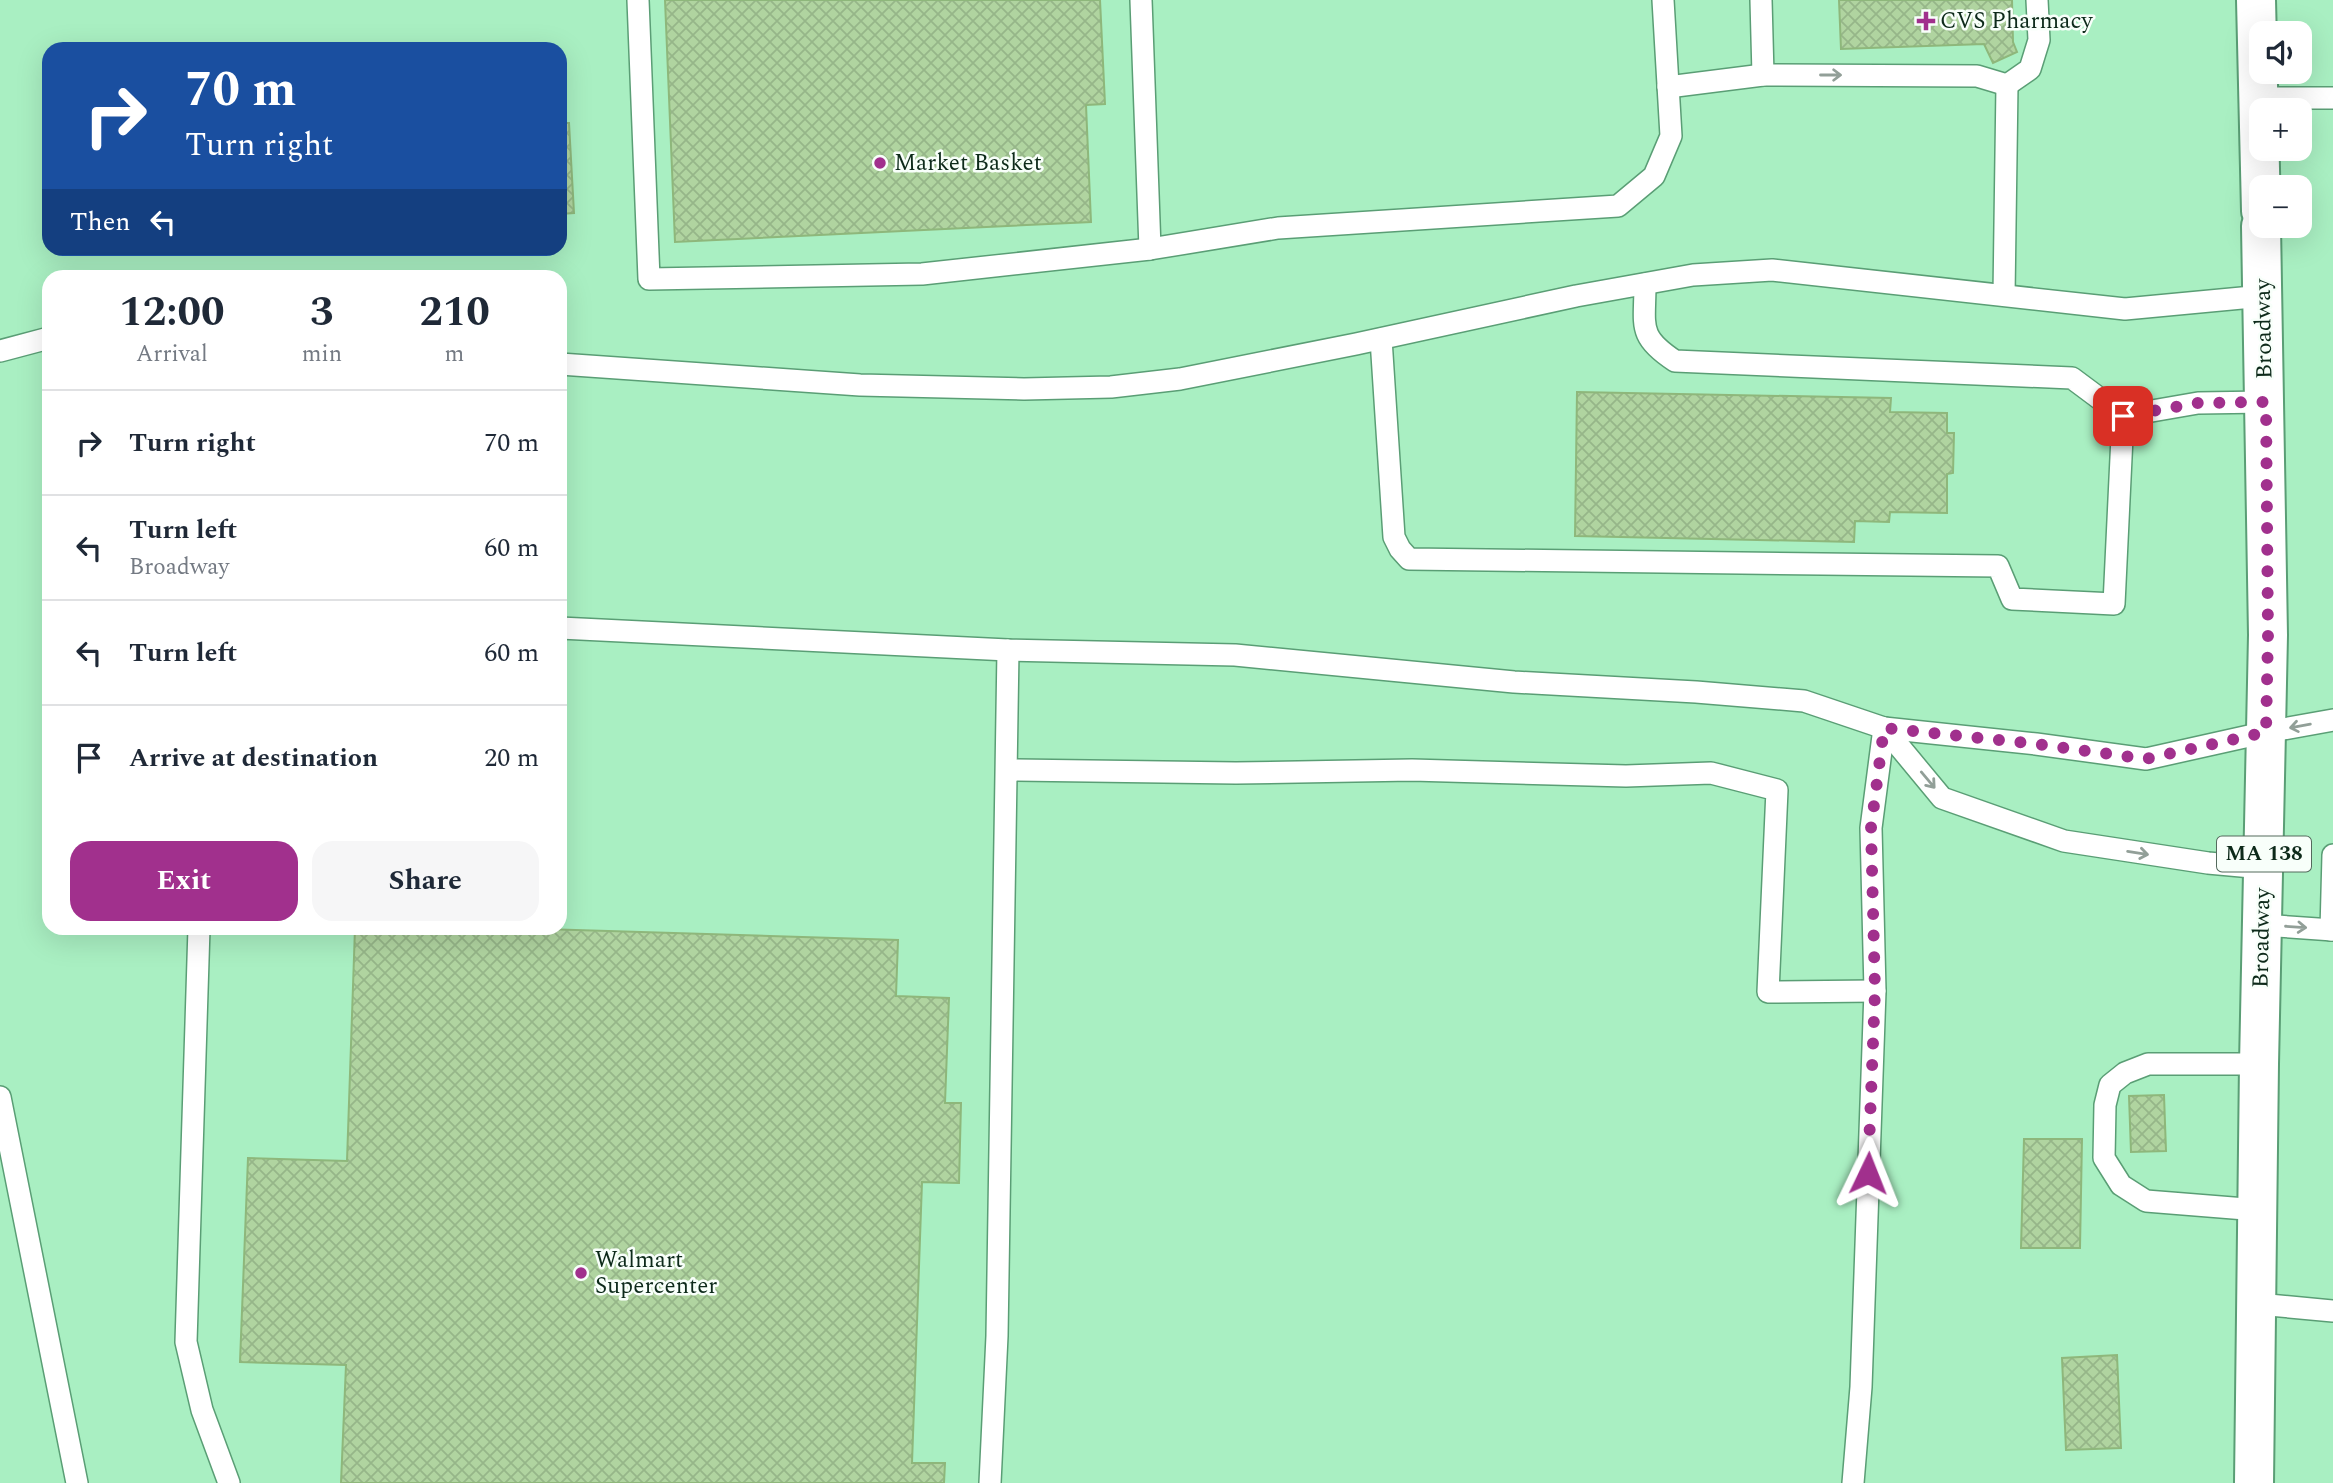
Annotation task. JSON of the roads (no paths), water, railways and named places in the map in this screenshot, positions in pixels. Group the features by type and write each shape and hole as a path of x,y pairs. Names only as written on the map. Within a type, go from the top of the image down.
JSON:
{"main road":[{"path":"2256,0 2258,98"},
{"name":"Broadway","path":"2254,1483 2268,635 2261,238"}],"lane":[{"path":"638,0 649,279 922,274 1150,249 1278,228 1618,206 1654,176 1671,136 1663,0"},
{"path":"1141,0 1150,249"},
{"path":"1761,0 1763,75"},
{"path":"2007,85 2031,69 2039,40 2037,0"},
{"path":"1668,87 1763,75 1978,76 2007,85"},
{"path":"2004,295 2007,85"},
{"path":"2312,99 2333,99"},
{"path":"567,365 860,385 1024,389 1111,387 1180,379 1576,296 1693,275 1772,270 2125,309 2263,296"},
{"path":"1645,284 1644,330 1656,348 1675,361 2072,378 2123,416 2198,403 2266,402"},
{"path":"1381,339 1394,537 1400,550 1409,558 1998,566 2012,599 2114,604 2123,416"},
{"path":"0,351 42,340"},
{"path":"567,628 1009,650 1235,655 1501,681 1804,701 1884,728 2146,759 2333,720"},
{"path":"990,1483 997,1336 1009,650"},
{"path":"1884,728 1942,798 2064,841 2208,863 2263,868"},
{"path":"1853,1483 1861,1387 1875,991 1871,828 1884,728"},
{"path":"1007,770 1236,773 1412,770 1626,776 1711,773 1724,776 1777,790 1768,992 1875,991"},
{"path":"2262,925 2332,930 2333,855"},
{"path":"199,935 186,1342 202,1410 229,1483"},
{"path":"2258,1210 2146,1200 2121,1185 2104,1158 2105,1105 2110,1085 2124,1073 2148,1064 2259,1063"},
{"path":"0,1097 77,1483"},
{"path":"2258,1304 2333,1311"}],"place":[{"name":"CVS Pharmacy","path":"1926,21"},
{"name":"Market Basket","path":"880,163"},
{"name":"Walmart Supercenter","path":"581,1273"}]}
